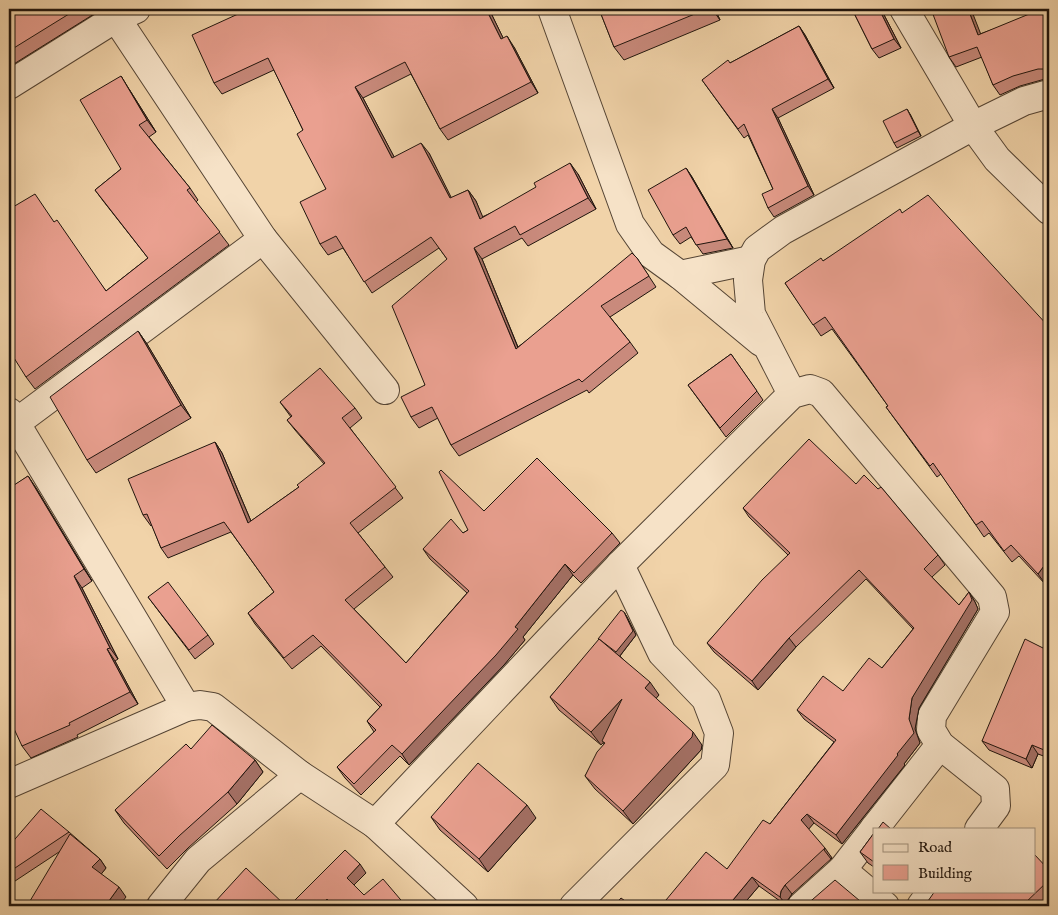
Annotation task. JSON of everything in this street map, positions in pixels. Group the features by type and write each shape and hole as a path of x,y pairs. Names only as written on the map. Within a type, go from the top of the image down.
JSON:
{"street":[{"path":"552,9 630,224 651,254 680,275 768,347"},
{"path":"904,9 973,126 997,159 1049,210"},
{"path":"9,85 126,14 263,239 385,390"},
{"path":"792,394 751,314 748,280 751,260 757,249 783,230 973,126 1024,101 1049,94"},
{"path":"186,707 11,421 263,239"},
{"path":"680,275 751,260"},
{"path":"375,824 620,566 792,394 810,389 821,393 992,597 995,612 932,716 931,730 940,745 995,789 996,806 980,828"},
{"path":"574,906 715,765 719,733 706,699 662,653 620,566"},
{"path":"9,784 186,707 200,705 213,707 300,775 375,824 464,906"},
{"path":"875,828 940,745"},
{"path":"161,906 198,860 300,775"},
{"path":"802,906 842,870 873,830"},
{"path":"842,870 885,906"},
{"path":"921,906 931,892"}],"building":[{"path":"9,9 77,9 9,51"},
{"path":"249,9 486,9 501,39 507,36 531,82 440,129 405,62 355,87 392,158 421,143 450,198 468,190 480,219 536,187 534,183 570,163 588,198 520,235 515,226 474,248 516,349 632,253 649,276 601,306 630,342 582,382 579,379 451,445 432,407 411,417 401,397 425,385 392,306 447,259 431,237 364,282 336,236 320,244 300,202 326,189 297,134 303,130 268,58 214,83 192,35"},
{"path":"599,9 707,9 614,47"},
{"path":"852,9 879,9 894,39 872,49"},
{"path":"931,9 968,9 978,35 1038,9 1049,9 1049,71 1038,69 1013,76 993,85 977,47 949,57"},
{"path":"799,26 828,79 772,109 808,186 768,208 762,194 773,189 744,124 738,129 702,80 728,60 730,63"},
{"path":"121,76 147,120 139,125 190,188 187,190 220,232 26,377 9,350 9,345 12,343 9,338 9,308 12,306 9,301 9,201 13,207 35,194 54,222 57,220 106,291 148,258 95,190 121,169 80,100"},
{"path":"907,109 918,131 894,143 883,121"},
{"path":"686,168 727,239 696,245 686,227 673,235 648,190"},
{"path":"928,195 1049,327 1049,559 1038,574 1011,545 1004,551 982,521 976,525 933,463 930,466 886,407 888,406 825,317 813,325 785,283 821,258 823,261 900,209 902,213"},
{"path":"138,331 181,405 87,460 50,397"},
{"path":"731,354 757,391 720,428 688,385"},
{"path":"320,368 355,408 342,418 396,487 350,523 385,567 345,600 406,663 469,591 423,549 451,519 463,533 468,530 439,472 441,470 484,511 537,458 612,533 574,573 565,564 515,627 518,629 496,655 402,754 392,745 354,784 337,767 376,730 367,721 382,705 313,635 284,658 248,613 274,592 224,522 161,548 147,514 143,515 128,479 215,442 248,523 299,487 297,485 325,463 287,420 292,416 280,402"},
{"path":"809,439 856,484 864,475 878,489 881,487 938,555 924,569 959,605 969,592 972,600 912,698 909,719 914,733 836,835 807,814 801,820 825,848 785,885 780,897 752,877 728,906 661,906 706,852 727,869 763,820 770,824 836,740 797,710 823,676 843,691 869,658 882,668 914,628 859,570 789,638 752,681 707,643 762,580 790,553 743,508"},
{"path":"28,476 84,569 74,576 110,648 107,649 130,692 69,723 70,725 22,746 9,718 9,483 11,487"},
{"path":"1049,575 1049,586 1046,583"},
{"path":"168,582 208,635 189,650 148,597"},
{"path":"621,610 624,612 633,631 616,652 598,639"},
{"path":"599,639 650,682 645,688 693,732 692,737 623,811 585,776 597,752 605,743 602,741 622,699 591,732 550,697"},
{"path":"1025,639 1049,651 1049,752 1032,745 1026,759 982,741"},
{"path":"212,725 255,760 228,792 159,856 115,810 186,744 191,749"},
{"path":"478,763 527,805 479,859 431,817"},
{"path":"41,809 69,832 9,872 9,846"},
{"path":"883,822 890,828 879,828"},
{"path":"70,834 100,859 92,867 119,887 106,905 108,906 27,906"},
{"path":"873,834 873,861 860,852"},
{"path":"345,850 360,864 347,878 364,895 383,879 406,906 333,906 327,899 321,906 289,906"},
{"path":"1036,856 1049,870 1049,880 1022,906 935,906 928,901 934,892 1036,892"},
{"path":"246,868 286,906 217,906 214,903"},
{"path":"835,880 866,906 805,906"},
{"path":"621,898 632,906 614,906"}]}
